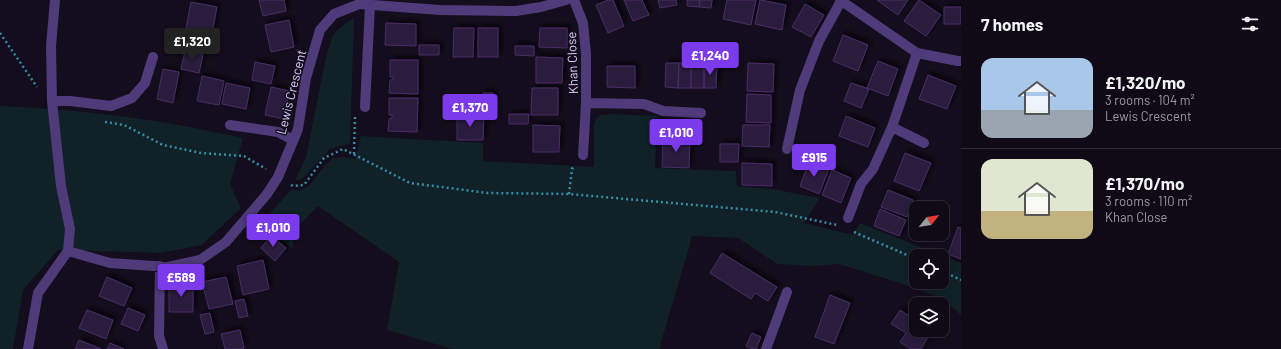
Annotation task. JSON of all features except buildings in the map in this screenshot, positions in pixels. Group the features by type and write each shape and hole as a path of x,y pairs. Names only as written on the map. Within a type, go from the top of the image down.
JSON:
{"street":[{"path":"28,349 38,293 68,251 70,229 61,186 52,101 51,46 55,0"},
{"name":"Lewis Crescent","path":"68,251 110,263 168,267 200,260 226,242 267,194 278,177 298,129 306,78 320,30 334,14 358,4 370,5 382,3 440,10 516,11 541,7 566,0"},
{"name":"Khan Close","path":"574,0 583,23 586,54 586,103 583,155"},
{"path":"787,149 800,90 819,41 841,0 918,53 961,61"},
{"path":"365,106 370,5"},
{"path":"846,223 861,184 873,169 892,127 918,53"},
{"path":"52,101 70,101 111,106 132,98 145,83 153,57"},
{"name":"Khan Close","path":"586,103 644,104 663,111 701,113"},
{"path":"230,125 278,132 293,140"},
{"path":"892,127 924,142"},
{"path":"160,266 159,336 163,349"},
{"path":"766,349 787,292"}],"path":[{"path":"0,33 37,88"},
{"path":"100,121 124,125 163,145 201,153 244,156 293,186 304,185 324,158 343,149 410,183 488,193 568,194 775,212 846,223"},
{"path":"568,194 572,169 583,155"},
{"path":"852,230 909,256"},
{"path":"949,274 961,280"}],"shaded area":[{"path":"354,18 350,143 330,149 302,179 295,181 306,157 326,57 333,35 342,26"},
{"path":"0,106 70,111 154,121 243,138 230,184 241,208 202,245 161,253 58,250 23,290 13,349 0,349"},
{"path":"614,114 657,116 655,168 736,171 737,186 772,189 820,198 804,223 853,235 860,223 926,249 909,249 909,286 839,264 813,266 777,264 738,238 692,236 659,349 453,349 387,330 399,262 318,206 295,230 292,249 262,222 292,189 300,191 310,185 333,158 344,157 355,159 361,136 483,143 483,161 594,167 594,125 596,119 600,115"},
{"path":"949,258 961,263 961,315 949,305 949,297 938,297 916,289 949,289"}]}
